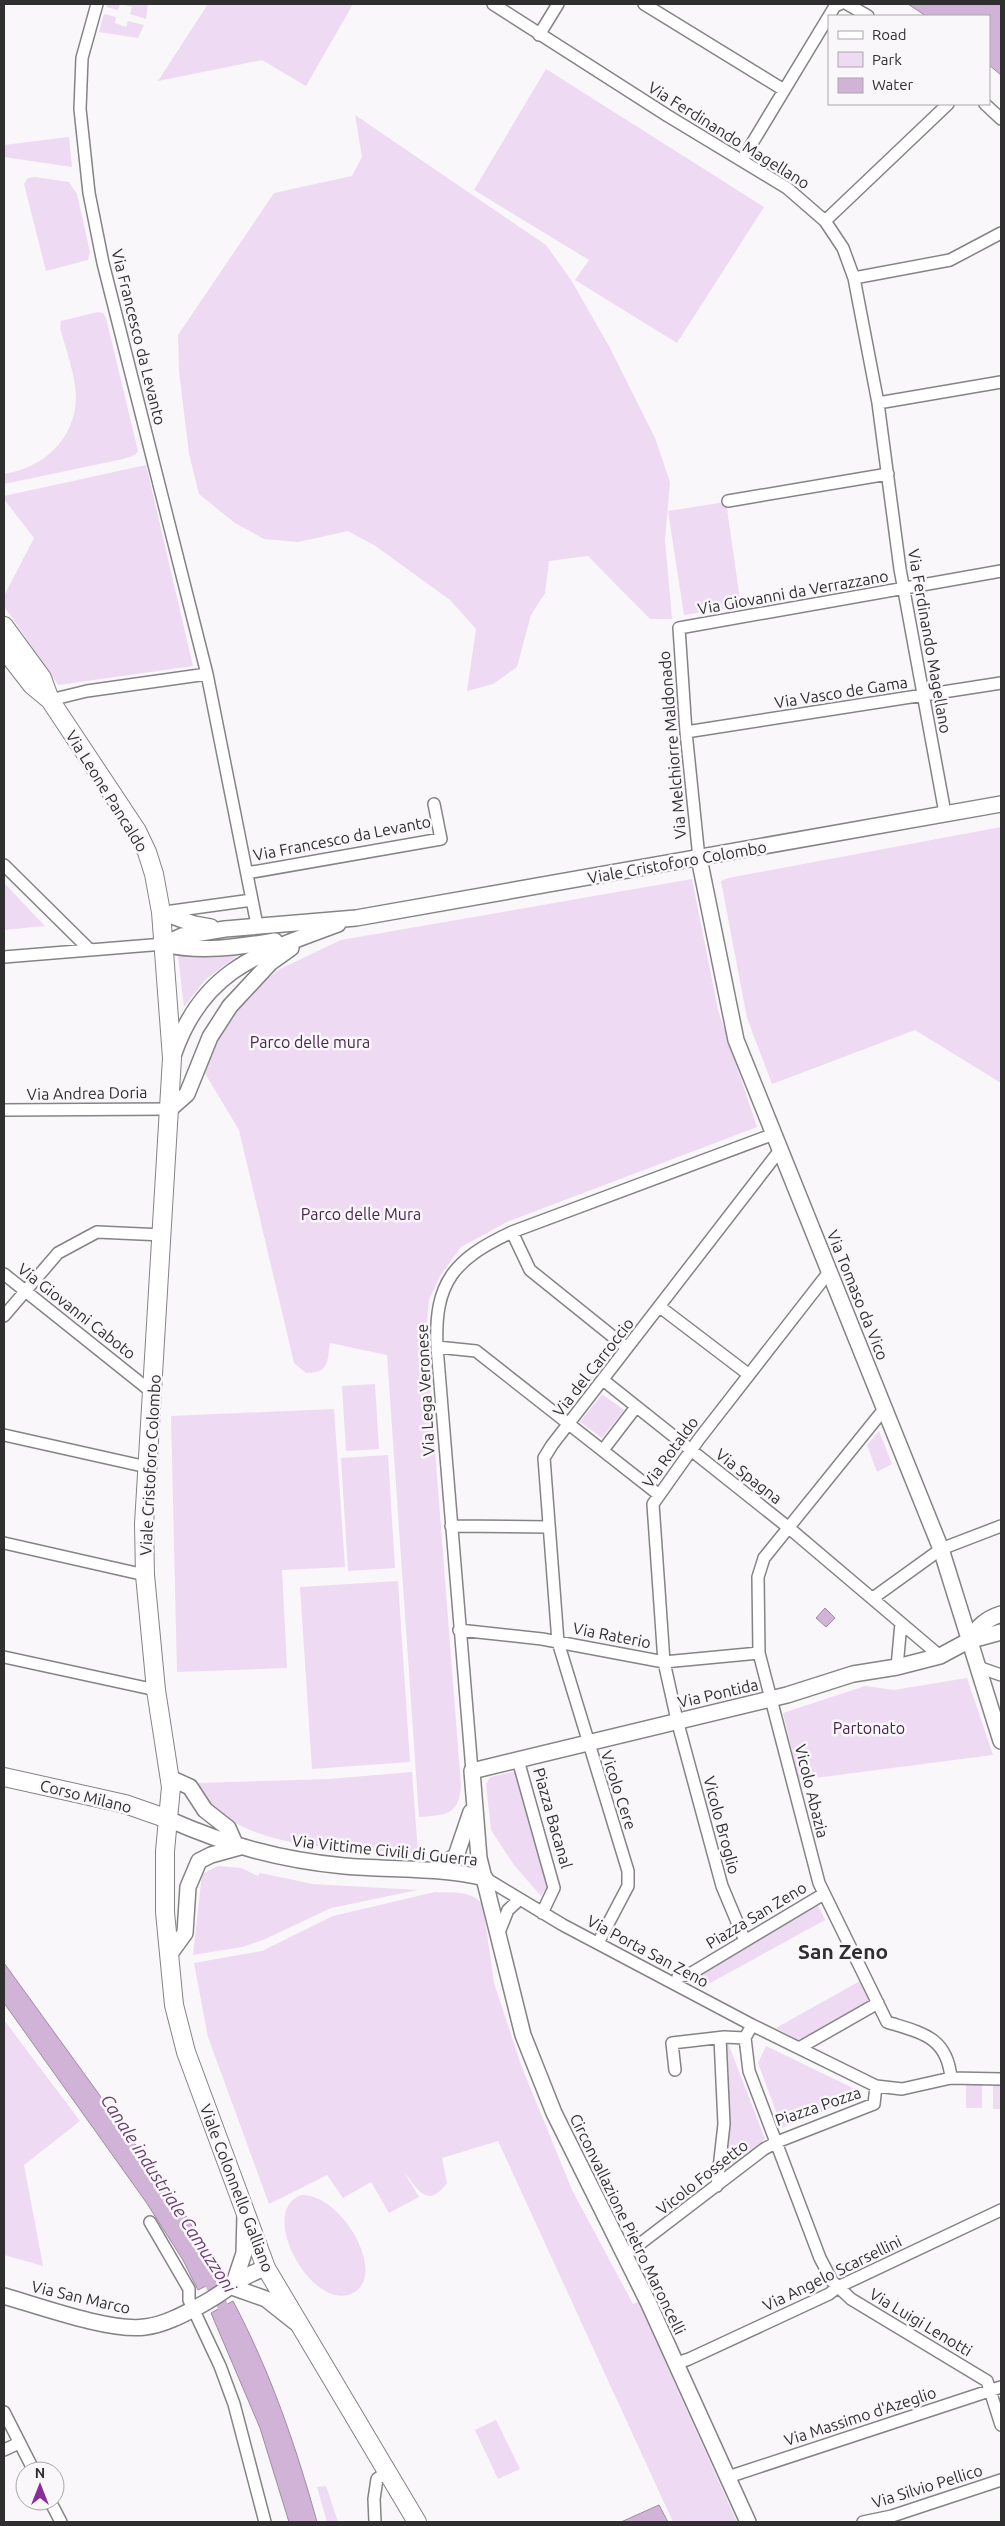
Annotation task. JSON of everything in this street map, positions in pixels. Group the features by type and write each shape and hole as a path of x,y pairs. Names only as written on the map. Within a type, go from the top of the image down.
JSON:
{"main road":[{"name":"Via Leone Pancaldo","path":"4,626 42,678 50,700 136,831 152,867 161,912 164,944"},
{"name":"Via Leone Pancaldo","path":"4,649 32,685 50,700"},
{"name":"Viale Cristoforo Colombo","path":"164,944 172,1058 163,1235 147,1467 145,1575 156,1690 170,1778 171,1797 168,1819"},
{"name":"Corso Milano","path":"4,1777 125,1804 168,1819"},
{"name":"Viale Colonnello Galliano","path":"168,1819 165,1887 168,1954 174,2005 186,2052 266,2268 417,2522"}],"street":[{"name":"Via Francesco da Levanto","path":"97,4 82,58 80,109 86,178 103,263 206,674 257,925"},
{"name":"Via Ferdinando Magellano","path":"492,4 668,116 787,188 825,221 843,248 854,278 878,403 904,589 945,813"},
{"path":"540,35 558,4"},
{"path":"644,4 784,90"},
{"path":"830,15 835,6 840,4"},
{"path":"848,4 866,15"},
{"path":"742,160 828,18"},
{"path":"825,221 947,105"},
{"path":"986,105 1001,119"},
{"path":"854,278 950,260 1001,233"},
{"path":"878,403 1001,382"},
{"path":"728,501 888,474"},
{"name":"Via Giovanni da Verrazzano","path":"679,628 1001,571"},
{"name":"Via Melchiorre Maldonado","path":"679,628 686,732 699,858"},
{"path":"50,700 87,691 206,674"},
{"name":"Via Vasco de Gama","path":"686,732 1001,683"},
{"name":"Viale Cristoforo Colombo","path":"164,944 182,936 225,929 356,918 1000,803"},
{"name":"Via Francesco da Levanto","path":"247,873 441,839 434,804"},
{"name":"Via Tomaso da Vico","path":"699,858 736,1040 941,1549 968,1641 1001,1741"},
{"path":"4,864 90,950"},
{"path":"161,912 252,900"},
{"name":"Viale Cristoforo Colombo","path":"161,912 194,924 225,929"},
{"name":"Viale Cristoforo Colombo","path":"172,1058 181,1031 189,1017 204,996 221,979 259,954 356,918"},
{"name":"Viale Cristoforo Colombo","path":"164,944 183,948 232,947 304,938"},
{"name":"Viale Cristoforo Colombo","path":"170,1109 187,1094 210,1037 230,1006 270,963 304,938"},
{"path":"4,957 164,944"},
{"name":"Via Andrea Doria","path":"4,1110 170,1109"},
{"name":"Via Lega Veronese","path":"472,1770 437,1347 437,1309 450,1277 461,1263 483,1246 512,1232 774,1134"},
{"name":"Via del Carroccio","path":"558,1642 544,1458 780,1150"},
{"path":"4,1316 58,1253 97,1232 163,1235"},
{"path":"512,1232 530,1270 627,1348"},
{"name":"Via Rotaldo","path":"677,1720 664,1662 653,1504 658,1494 748,1374 829,1272"},
{"name":"Via Giovanni Caboto","path":"4,1274 23,1292 153,1393"},
{"path":"660,1307 748,1374"},
{"path":"437,1347 476,1351 658,1494"},
{"name":"Via Spagna","path":"603,1380 789,1528 940,1656"},
{"path":"603,1450 636,1407"},
{"name":"Vicolo Abazia","path":"823,1892 759,1653 758,1578 764,1558 885,1408"},
{"path":"4,1435 147,1467"},
{"path":"451,1526 549,1527"},
{"path":"873,1598 941,1549 1001,1526"},
{"path":"4,1543 145,1575"},
{"name":"Via Pontida","path":"968,1641 985,1621 1001,1614"},
{"path":"897,1667 901,1623"},
{"name":"Via Raterio","path":"459,1630 558,1642 664,1662 759,1653"},
{"name":"Via Pontida","path":"472,1770 772,1698 854,1674 897,1667 940,1656 968,1641 1001,1632"},
{"name":"Vicolo Cere","path":"558,1642 628,1871 628,1886 598,1943"},
{"path":"4,1657 156,1690"},
{"path":"978,1667 1001,1675"},
{"name":"Vicolo Broglio","path":"677,1720 722,1886 743,1936"},
{"name":"Piazza Bacanal","path":"518,1760 554,1888 542,1913"},
{"path":"473,1787 488,1767"},
{"path":"472,1770 479,1858 485,1878"},
{"path":"168,1954 185,1932 188,1887 198,1861 238,1847 228,1828 205,1810 190,1787 170,1778"},
{"path":"433,1870 456,1856 474,1803"},
{"name":"Via Vittime Civili di Guerra","path":"168,1819 238,1847 285,1858 343,1866 433,1870 485,1878"},
{"name":"Via Porta San Zeno","path":"485,1878 542,1913 798,2048"},
{"name":"Circonvallazione Pietro Maroncelli","path":"485,1878 518,2019 554,2114 676,2363 748,2522"},
{"name":"Piazza San Zeno","path":"678,1977 690,1974 822,1895 823,1892 887,2022 930,2036 950,2063 951,2078"},
{"path":"498,1935 508,1910 520,1899"},
{"path":"798,2048 877,2000"},
{"path":"676,2070 672,2043 720,2038 745,2038 752,2025"},
{"path":"717,2186 724,2124 720,2038"},
{"name":"Piazza Pozza","path":"745,2038 749,2071 776,2142 874,2104 876,2086 798,2048"},
{"path":"876,2086 902,2089 951,2078 1001,2079"},
{"name":"Vicolo Fossetto","path":"624,2256 776,2142"},
{"name":"Via Luigi Lenotti","path":"776,2142 820,2258 838,2287 851,2299 987,2381 996,2389"},
{"name":"Via Angelo Scarsellini","path":"676,2363 698,2355 829,2294 838,2287 1001,2210"},
{"path":"245,2213 244,2252 232,2287 266,2299 303,2330"},
{"path":"150,2222 189,2289 189,2300 197,2307 220,2366 234,2404 265,2522"},
{"name":"Via San Marco","path":"4,2296 130,2328 160,2324 197,2307 232,2287 249,2273 266,2268"},
{"path":"996,2389 1001,2425"},
{"name":"Via Massimo d'Azeglio","path":"728,2477 996,2389"},
{"path":"4,2412 29,2461"},
{"path":"4,2450 19,2442"},
{"path":"375,2522 374,2499 377,2479 387,2472"},
{"name":"Via Silvio Pellico","path":"863,2522 892,2516 1001,2480"}],"green space":[{"path":"107,4 120,4 118,10 106,7"},
{"path":"120,4 148,4 146,19 130,14 132,7"},
{"path":"208,4 353,4 306,86 262,60 158,81"},
{"path":"104,14 116,17 115,23 126,27 128,21 144,25 138,38 99,32"},
{"path":"546,69 764,207 677,343 575,280 589,260 474,190"},
{"path":"355,115 546,245 571,280 609,346 655,438 670,482 665,540 672,619 650,619 588,556 549,561 545,593 531,615 517,667 493,684 467,691 476,629 450,600 374,545 348,531 298,542 264,539 235,523 199,494 189,454 179,371 178,335 274,193 352,176 362,157"},
{"path":"69,137 72,167 4,157 4,145"},
{"path":"35,177 69,182 77,194 90,252 88,260 46,271 24,184 28,178"},
{"path":"98,312 103,313 106,318 138,451 135,455 123,459 4,484 4,474 18,471 44,458 64,438 75,411 76,396 72,370 60,328 61,321"},
{"path":"146,465 193,666 58,685 4,606 4,596 34,538 4,499 4,496"},
{"path":"726,502 741,606 684,615 668,511"},
{"path":"1001,827 1001,1083 915,1030 772,1084 747,1018 721,881 728,878"},
{"path":"692,879 718,1010 757,1127 507,1222 461,1247 440,1276 429,1300 426,1334 461,1786 457,1803 449,1812 436,1816 419,1817 387,1355 330,1343 326,1365 319,1371 306,1373 294,1363 239,1130 203,1070 226,1025 253,990 280,969 341,940"},
{"path":"4,883 45,926 4,930"},
{"path":"178,956 237,956 205,980 184,1007"},
{"path":"613,1346 616,1348 588,1384 585,1382"},
{"path":"375,1384 379,1449 346,1451 342,1386"},
{"path":"602,1394 624,1410 602,1438 580,1422"},
{"path":"334,1409 345,1567 282,1570 287,1668 177,1672 171,1416"},
{"path":"879,1431 892,1464 877,1472 867,1445"},
{"path":"388,1455 395,1568 348,1571 341,1458"},
{"path":"398,1581 410,1762 312,1769 300,1587"},
{"name":"Partonato","path":"967,1678 993,1755 799,1780 783,1713 865,1686 894,1690"},
{"path":"517,1771 548,1886 541,1896 514,1865 491,1830 486,1784 490,1777"},
{"path":"412,1772 418,1853 307,1845 252,1831 229,1819 209,1803 198,1783 329,1779"},
{"path":"218,1866 241,1868 258,1876 260,1873 313,1884 418,1890 331,1908 263,1940 242,1947 193,1955 202,1874"},
{"path":"435,1892 467,1895 478,1900 483,1905 494,1983 521,2065 572,2190 633,2304 638,2302 737,2522 673,2522 498,2141 442,2158 447,2183 434,2195 428,2196 423,2194 404,2172 419,2197 389,2213 371,2182 343,2198 327,2175 269,2204 208,2037 194,1963 262,1951 333,1916"},
{"path":"816,1900 825,1920 701,1988 684,1978"},
{"path":"860,1981 871,2000 801,2042 776,2028"},
{"path":"4,2020 80,2121 24,2165 43,2266 4,2255"},
{"path":"724,2043 728,2043 765,2139 729,2167 724,2167"},
{"path":"766,2046 859,2091 858,2097 782,2128 758,2063"},
{"path":"966,2084 982,2084 982,2108 966,2108"},
{"path":"993,2084 1001,2084 1001,2109 993,2109"},
{"path":"302,2195 317,2198 332,2208 345,2221 356,2237 363,2254 366,2270 363,2284 353,2293 337,2295 322,2289 307,2275 295,2258 287,2238 285,2220 289,2204"},
{"path":"496,2420 520,2469 498,2479 475,2430"},
{"path":"326,2486 338,2522 327,2522 317,2487"}],"water":[{"path":"908,4 1001,4 1001,75 990,66 990,15 924,15"},
{"path":"825,1608 835,1618 826,1627 816,1618"},
{"path":"4,1963 177,2202 222,2278 198,2290 183,2260 146,2202 4,2003"},
{"path":"233,2301 259,2354 281,2409 317,2522 289,2522 260,2428 211,2313"},
{"path":"659,2505 668,2522 621,2522"}],"waterway":[{"name":"Canale industriale Camuzzoni","path":"202,2271 219,2298 229,2320"}],"district":[{"name":"San Zeno","path":"843,1951"}],"park label":[{"name":"Parco delle mura","path":"310,1042"},
{"name":"Parco delle Mura","path":"361,1214"}]}
